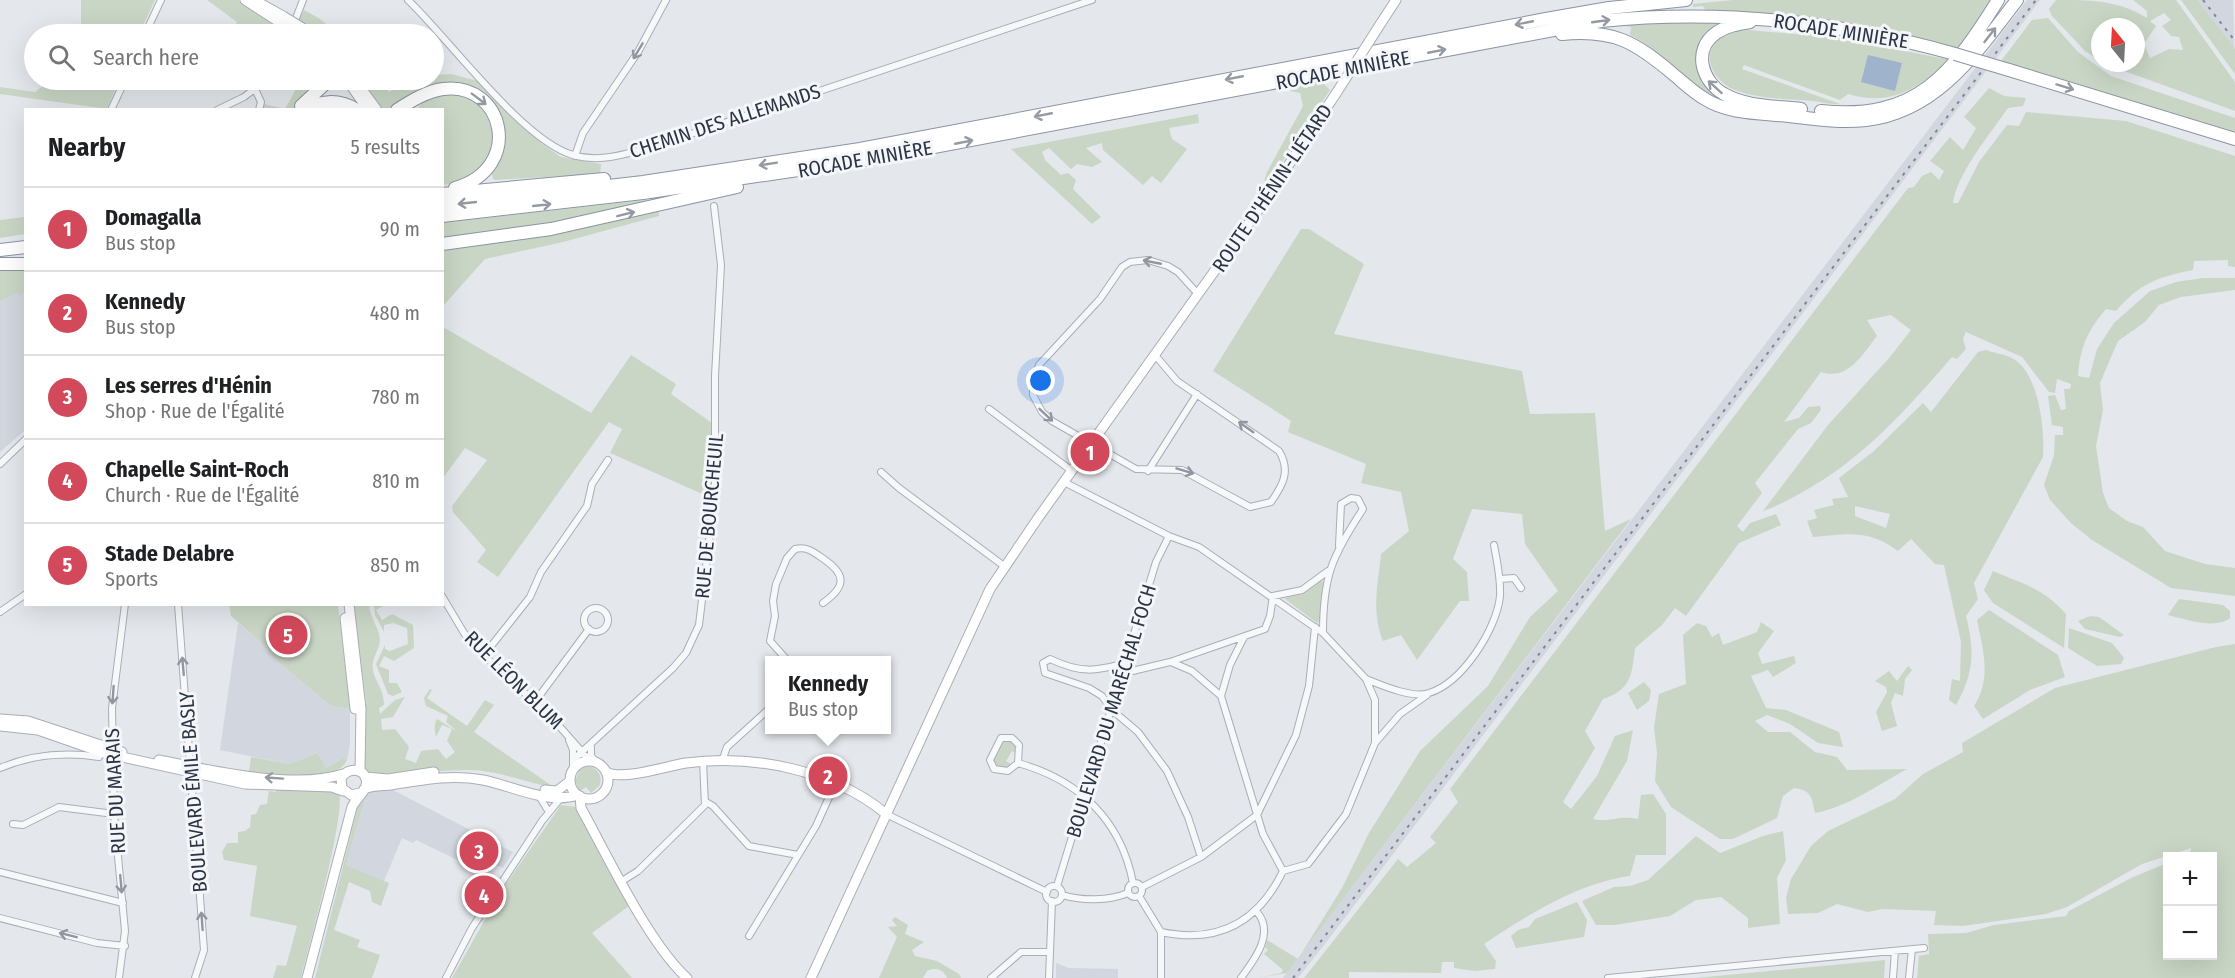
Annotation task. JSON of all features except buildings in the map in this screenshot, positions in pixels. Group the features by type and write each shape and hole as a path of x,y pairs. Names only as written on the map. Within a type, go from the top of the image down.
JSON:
{"highway":[{"path":"1546,19 1577,8 1619,0"},
{"name":"ROCADE MINIÈRE","path":"444,205 733,170 872,147 1546,19 1618,7 1686,0"},
{"path":"1775,19 1734,25 1712,37 1704,49 1702,61 1704,74 1711,84 1730,97 1751,103 1832,112 1858,112 1903,102 1938,80 1963,54 1998,0"},
{"path":"1502,39 1517,41 1585,33 1619,38 1648,53 1695,94 1720,107 1837,121 1864,121 1907,110 1944,87 1964,68 2017,0"},
{"name":"ROCADE MINIÈRE","path":"444,216 643,194 864,160 1502,39 1632,18 1690,15 1775,19 1857,30 1955,54 2235,139"},
{"path":"444,89 466,91 487,105 500,132 498,151 489,169 470,183 444,191"},
{"path":"301,108 318,90"},
{"path":"401,108 438,90"},
{"path":"414,108 424,95"},
{"path":"306,108 330,101 367,108"},
{"path":"444,244 551,229 864,160"},
{"path":"444,192 719,167 733,170"},
{"path":"0,250 24,247"},
{"path":"0,263 24,259"},
{"path":"0,263 24,264"}],"main road":[{"path":"245,0 281,19"},
{"path":"255,0 288,24"},
{"name":"ROUTE D'HÉNIN-LIÉTARD","path":"811,978 948,676 978,612 1004,566 1198,294 1335,95 1396,0"},
{"path":"354,90 367,108"},
{"path":"359,90 367,108"},
{"path":"342,840 346,792 340,782 354,748 355,710 343,606"},
{"path":"308,978 342,840 352,807 362,791 361,709 349,606"},
{"path":"0,719 28,721 95,743 113,753"},
{"path":"0,726 38,730 113,753 191,770 313,779 346,772 388,779 422,773 468,772 558,795"},
{"path":"558,795 570,781 573,765 580,763 593,762 606,772 622,775 703,761 722,761 784,767 835,784 885,813"},
{"path":"191,770 207,777 269,787 332,787 346,792 423,779 454,778 485,781 533,793 588,798 597,796"},
{"path":"606,772 606,786"},
{"path":"590,821 590,806 606,786 622,775"},
{"path":"570,781 579,796 581,808 655,937 687,978"}],"street":[{"path":"150,24 161,0"},
{"path":"294,24 303,0"},
{"name":"CHEMIN DES ALLEMANDS","path":"408,0 431,24"},
{"path":"575,156 583,133 632,61 666,0"},
{"name":"CHEMIN DES ALLEMANDS","path":"444,38 542,140 575,156 612,157 649,148 1092,0"},
{"path":"112,108 120,90"},
{"path":"222,108 253,90"},
{"path":"255,90 261,102 260,108"},
{"name":"RUE DE BOURCHEUIL","path":"573,765 582,753 673,668 686,653 699,625 715,491 715,376 721,265 714,206"},
{"path":"1155,355 1177,381 1280,451 1285,460 1286,474 1282,487 1271,502 1250,507 1182,470 1136,469 1052,421 1036,404 1033,384 1040,365 1100,299 1122,267 1130,262 1148,260 1168,266 1183,277 1198,294"},
{"path":"1148,471 1197,394"},
{"path":"989,409 1072,471"},
{"path":"0,464 23,448"},
{"path":"484,655 530,597 541,572 587,506 592,484 608,460"},
{"path":"881,472 1004,566"},
{"path":"1064,482 1168,536 1199,547 1273,596 1323,633 1366,679 1375,700 1375,743"},
{"path":"1323,633 1323,601 1328,571 1339,546 1363,509 1358,499 1351,498 1341,504 1339,546"},
{"name":"BOULEVARD DU MARÉCHAL FOCH","path":"1057,886 1124,673 1156,562 1168,536"},
{"path":"1161,932 1182,936 1208,934 1235,925 1257,912 1283,871 1308,864 1346,814 1375,743 1400,714 1459,674 1489,634 1496,613 1500,579 1494,545"},
{"path":"783,656 770,641 775,616 773,595 782,568 795,549 810,550 838,570 841,580 839,588 823,603"},
{"path":"1273,596 1302,590 1328,571"},
{"path":"1500,579 1514,578 1521,588"},
{"path":"0,612 24,595"},
{"path":"1124,673 1170,662 1265,629 1273,596"},
{"name":"RUE LÉON BLUM","path":"444,599 464,633 484,655 593,762"},
{"name":"RUE DU MARAIS","path":"119,978 125,946 114,814 111,735 114,680 125,606"},
{"name":"BOULEVARD ÉMILE BASLY","path":"178,606 204,950 195,978"},
{"path":"1161,978 1161,932 1139,896 1142,887 1201,857 1257,815 1296,735 1309,686 1315,627"},
{"path":"534,703 589,629"},
{"path":"1221,696 1230,665 1244,637"},
{"path":"1127,663 1092,671 1069,668 1050,659 1043,663 1045,673 1089,688 1102,696 1112,710 1138,732 1167,771 1188,817 1201,857"},
{"path":"1170,662 1192,671 1221,696 1263,834 1283,871"},
{"path":"1366,679 1395,690 1428,694"},
{"path":"722,761 728,747 765,713"},
{"name":"RUE LÉON BLUM","path":"567,734 573,765"},
{"path":"95,743 107,740 111,735"},
{"path":"1001,738 1012,738 1019,745 1018,763 1008,771 994,769 990,760 1001,738"},
{"path":"591,746 593,762"},
{"path":"0,768 19,761 74,753 99,757"},
{"path":"622,881 638,871 706,802 703,761"},
{"path":"1018,763 1034,768 1094,805 1117,833 1133,883 1142,887"},
{"path":"192,788 198,779 207,777"},
{"path":"749,936 816,826 835,784"},
{"path":"533,793 544,801 546,812"},
{"path":"446,978 472,928 558,795"},
{"path":"546,812 558,800 558,795"},
{"path":"706,802 713,806 749,846 798,855"},
{"path":"13,824 23,825 59,807 114,814"},
{"path":"885,813 894,820 1047,892"},
{"path":"0,872 123,903"},
{"path":"1128,893 1128,888 1133,883"},
{"path":"1049,978 1052,901 1048,898 1047,892 1052,886 1057,886 1062,895 1072,898 1115,898 1128,893"},
{"path":"1128,893 1132,897 1139,896"},
{"path":"1052,901 1059,899 1062,895"},
{"path":"1241,978 1264,936 1264,921 1257,912"},
{"path":"0,918 97,943 125,946"},
{"path":"1608,978 1924,948"},
{"path":"1909,978 1912,949"},
{"path":"1893,978 1895,951"},
{"path":"991,978 1021,952 1049,952"}],"shaded area":[{"path":"2027,0 2040,0 1328,940 1298,978 1283,978"},
{"path":"2185,0 2233,0 2235,69"},
{"path":"24,286 24,431 0,452 0,289"},
{"path":"238,623 267,648 269,654 331,706 350,709 350,744 347,760 343,758 326,768 316,753 289,764 220,750"},
{"path":"391,789 513,852 503,868 474,855 466,864 416,840 413,843 402,838 384,881 346,865 366,795 371,791"},
{"path":"1056,963 1069,968 1118,969 1118,978 1056,978"}],"green space":[{"path":"81,0 155,0 144,24 81,24"},
{"path":"207,0 238,0 273,24 236,24 237,22"},
{"path":"1733,0 1990,0 1959,49 1833,22 1770,14 1705,10 1703,6 1693,7 1693,4"},
{"path":"2056,0 2115,4 2147,18 2147,11 2133,0 2176,0 2235,82 2235,111 2127,72 2145,72 2145,46 2150,58 2169,49 2183,50 2179,37 2171,36 2162,26 2171,20 2164,13 2150,21 2156,26 2145,42 2145,18 2091,18 2091,55 2052,16 2049,9"},
{"path":"2181,0 2197,0 2235,49 2235,74"},
{"path":"304,10 326,24 304,24 299,20"},
{"path":"2048,18 2078,52 2091,61 2091,72 2106,72 2111,76 2235,118 2235,134 2001,61 2032,20"},
{"path":"1727,21 1699,55 1728,102 1701,89 1655,51 1630,35 1631,27 1624,26 1652,22"},
{"path":"1748,30 1833,37 1951,60 1927,79 1904,92 1878,98 1848,94 1840,100 1744,65 1742,69 1840,104 1763,97 1744,93 1728,86 1716,75 1710,61 1713,47 1721,37 1732,32"},
{"path":"444,74 482,82 541,143 561,157 601,164 600,174 494,180 490,171 503,150 505,140 500,121 480,92 420,92 392,108 380,108 368,90 387,90 389,92 393,90 444,90"},
{"path":"1321,81 1330,90 1264,189 1262,188 1267,172 1303,106 1300,93 1291,91 1290,86"},
{"path":"0,87 35,92 38,90 115,90 107,108 100,108 0,94"},
{"path":"1989,88 2004,96 2026,98 2023,106 2008,108 1984,141 1961,179 1953,203 1958,203 1979,162 2007,125 2019,126 2026,112 2126,121 2235,156 2235,267 2228,266 2228,260 2194,261 2193,270 2170,275 2150,283 2133,294 2116,311 2106,309 2094,324 2086,340 2078,376 2089,378 2097,349 2114,323 2150,291 2176,282 2203,278 2235,278 2235,290 2181,297 2159,305 2145,322 2118,341 2100,383 2103,410 2096,446 2103,493 2109,508 2127,521 2143,527 2165,551 2205,564 2235,568 2235,596 2171,588 2092,540 2071,523 2050,500 2044,485 2054,455 2055,435 2063,435 2063,427 2052,425 2048,396 2055,395 2061,410 2066,409 2064,389 2070,389 2071,384 2057,379 2055,393 2049,392 2022,357 1966,332 1963,339 1966,349 1957,359 1952,357 1901,414 1864,449 1823,480 1787,501 1763,511 1828,425 1890,357 1911,330 1891,315 1867,320 1877,336 1860,358 1847,370 1831,374 1821,372 1784,422 1799,418 1808,407 1820,406 1821,410 1811,423 1798,429 1755,483 1762,493 1737,526 1743,532 1750,523 1776,514 1781,525 1739,543 1686,616 1675,608 1662,625 1635,648 1631,674 1625,686 1603,699 1585,731 1595,748 1563,802 1571,809 1597,776 1615,736 1633,730 1627,761 1593,819 1638,819 1641,795 1653,794 1666,814 1666,855 1636,855 1630,876 1573,893 1518,922 1484,944 1496,961 1495,969 1475,971 1454,968 1454,962 1442,962 1441,973 1349,972 1349,978 1304,978 1398,859 1407,867 1436,843 1430,837 1458,802 1450,789 1908,188 1914,187 1922,176 1931,172 1939,180 1944,171 1930,161 1950,137 1963,150 1976,128 1964,117"},
{"path":"295,90 313,90 294,108 286,108"},
{"path":"449,93 468,96 475,100 489,121 492,145 489,155 484,165 466,179 444,185 444,108 418,108 425,100"},
{"path":"264,104 281,108 263,108"},
{"path":"1198,114 1199,123 1169,128 1172,139 1187,149 1161,183 1152,176 1143,185 1103,150 1102,143 1086,148 1102,162 1092,167 1077,164 1071,169 1049,148 1042,152 1045,160 1061,175 1068,173 1076,180 1073,189 1101,217 1092,224 1011,149"},
{"path":"646,200 647,203 554,223 444,238 444,223"},
{"path":"659,211 659,216 563,242 485,259 444,305 444,251 546,235"},
{"path":"24,217 24,234 0,238 0,220"},
{"path":"1301,229 1309,229 1364,264 1334,334 1522,371 1530,414 1595,413 1605,531 1631,519 1300,956 1342,888 1369,833 1420,751 1488,686 1530,617 1558,591 1525,544 1522,514 1472,509 1453,559 1467,572 1469,601 1460,601 1417,660 1401,635 1383,641 1376,609 1381,554 1409,531 1401,492 1361,483 1366,464 1288,432 1291,421 1213,371"},
{"path":"24,269 24,293 20,295 18,292 0,301 0,271"},
{"path":"444,328 591,413 631,355 676,384 671,394 712,423 712,491 700,493 610,453 622,429 609,422 498,577 477,562 486,550 453,512 452,506 487,460 465,448 444,477"},
{"path":"1986,350 2006,355 2021,365 2029,376 2041,418 2043,457 1974,583 1978,599 1966,616 1971,641 1971,662 1966,683 1956,705 1949,700 1952,679 1960,681 1961,642 1944,565 1935,564 1911,539 1898,551 1867,536 1847,534 1813,537 1807,521 1817,518 1814,510 1834,505 1832,499 1848,497 1839,478 1874,451 1923,403 1931,412 1978,352","holes":["1855,506 1890,514 1886,528 1855,516"]},
{"path":"1993,571 2041,592 2066,614 2064,648 1993,603 1984,590"},
{"path":"1320,579 1324,582 1322,620 1317,623 1284,598 1302,594"},
{"path":"2179,599 2223,605 2230,611 2230,618 2208,623 2168,615"},
{"path":"229,606 338,606 350,709 331,706 269,654 267,648 231,616"},
{"path":"353,606 369,606 380,637 373,665 384,699 384,705 379,708 380,714 395,700 405,697 393,717 381,719 382,730 395,729 409,747 405,759 416,763 421,751 438,749 446,759 455,752 447,741 452,729 442,725 436,737 437,719 458,732 446,722 448,716 426,706 424,698 430,689 432,690 427,698 467,726 485,700 494,705 474,732 555,788 502,774 480,771 368,773 363,763 366,702"},
{"path":"374,606 383,606 376,610 382,620 392,614 413,625 414,648 394,661 384,656 379,666 389,670 389,683 397,683 402,692 393,696 388,694 376,664 385,645 385,649 390,651 408,644 407,628 393,623 384,625 384,632 375,615"},
{"path":"1989,610 2058,655 2065,677 2030,690 1983,719 1974,706 1980,695 1984,674 1977,620"},
{"path":"2090,616 2099,617 2124,635 2120,637 2085,629 2078,621"},
{"path":"1761,622 1774,631 1758,653 1762,664 1794,656 1796,663 1773,677 1768,670 1751,676 1766,708 1786,710 1839,732 1843,747 1818,743 1790,724 1767,715 1755,721 1768,732 1790,732 1815,752 1837,757 1847,770 1907,769 1851,801 1815,813 1810,795 1804,790 1794,788 1783,796 1777,818 1733,839 1720,839 1671,807 1655,781 1657,753 1654,728 1659,694 1686,684 1683,635 1697,623 1706,626 1712,637 1719,633 1723,645 1757,632"},
{"path":"2069,628 2112,643 2124,658 2121,664 2097,666 2068,648"},
{"path":"2235,644 2235,978 1917,978 1919,956 1929,954 1928,934 1966,933 1994,925 2066,916 2069,911 2131,878 2163,865 2163,960 2217,960 2217,852 2190,852 2191,848 2179,852 2163,852 2163,857 2142,864 2067,907 2046,914 1963,926 1934,925 1936,911 1883,909 1868,912 1837,904 1818,913 1788,914 1786,898 1791,879 1811,846 1828,831 1895,799 1923,774 1963,752 1962,743 2055,688"},
{"path":"1908,666 1912,670 1905,679 1903,696 1895,693 1891,703 1897,726 1882,731 1876,712 1887,692 1886,687 1875,681 1889,671 1897,681"},
{"path":"1644,682 1651,690 1649,701 1637,710 1628,693"},
{"path":"1003,740 1012,740 1017,750 1016,753 1012,751 1006,761 1011,764 1007,768 994,766 992,758"},
{"path":"317,753 326,768 343,758 347,760 341,768 317,775 287,776 249,772 251,757 289,764"},
{"path":"588,766 597,770 600,778 600,785 591,793 586,787 580,791 575,781 580,769"},
{"path":"276,790 328,790 338,792 340,802 333,850 301,978 273,978 277,965 286,966 297,926 250,916 257,866 224,860 222,852 227,843 238,843 238,832 250,827 251,815 256,814 260,805 267,804 269,791 276,792"},
{"path":"366,795 346,865 389,883 381,906 372,902 370,891 349,882 334,930 360,940 357,947 380,955 372,978 315,978 359,802"},
{"path":"561,805 576,807 629,906 592,933 632,978 452,978 501,891"},
{"path":"1783,831 1786,860 1777,878 1780,924 1748,928 1748,918 1721,897 1696,900 1670,916 1615,925 1596,925 1582,901 1614,887 1630,886 1648,880 1696,836 1720,853 1763,836"},
{"path":"1577,902 1587,920 1584,937 1516,948 1511,936 1518,930 1529,927 1535,919"},
{"path":"895,917 908,925 905,934 924,942 912,950 915,956 937,961 959,974 961,978 947,978 941,971 933,969 927,971 923,978 879,978 897,937 888,927 897,926 892,920"},
{"path":"1267,940 1298,959 1287,973 1257,978 1281,973 1283,970 1264,954 1268,950 1265,947"},
{"path":"1885,960 1884,978 1695,978"}],"water":[{"path":"1868,55 1902,63 1895,91 1861,82"}],"railway":[{"path":"1293,978 2036,0"},
{"path":"2203,0 2235,41"}],"place":[{"name":"Domagalla","path":"1090,452"},
{"name":"Stade Delabre","path":"288,635"},
{"name":"Kennedy","path":"828,776"},
{"name":"Les serres d'Hénin","path":"479,851"},
{"name":"Chapelle Saint-Roch","path":"484,895"}]}
